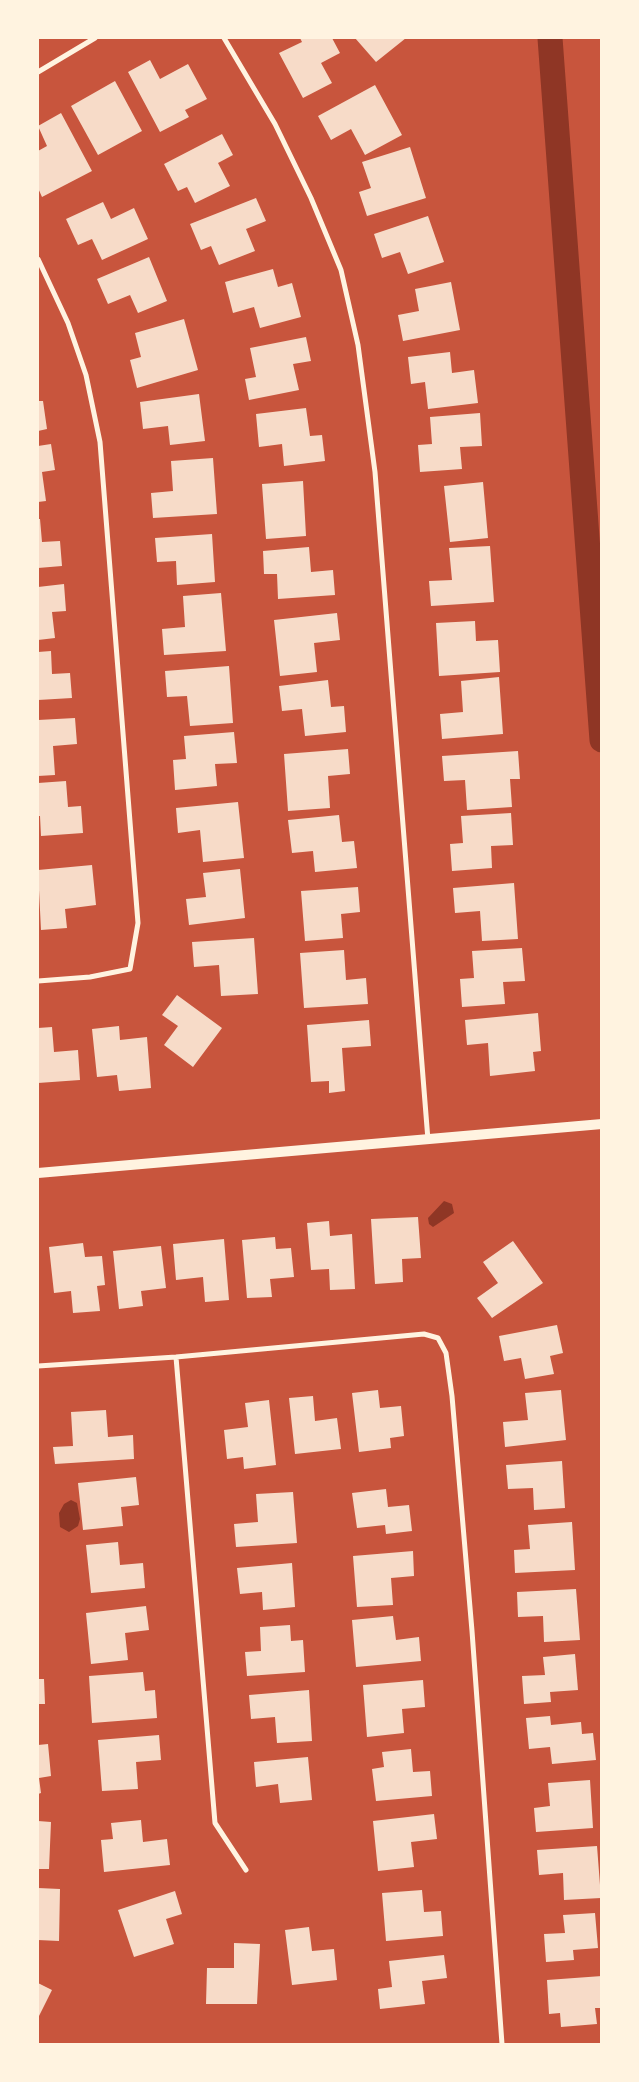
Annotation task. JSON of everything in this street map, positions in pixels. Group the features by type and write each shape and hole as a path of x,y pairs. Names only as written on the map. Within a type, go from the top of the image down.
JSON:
{"main road":[{"path":"38,1173 428,1141 602,1124"}],"street":[{"path":"38,72 95,38"},
{"path":"224,38 275,124 311,198 341,270 358,345 375,472 428,1141"},
{"path":"38,259 68,323 86,375 100,442 138,923 130,969 90,977 38,981"},
{"path":"38,1366 176,1357 424,1334 438,1338 446,1353 452,1396 472,1631 502,2044"},
{"path":"176,1357 215,1823 246,1870"}],"shaded area":[{"path":"444,1201 452,1204 454,1213 433,1227 429,1224 428,1218"},
{"path":"71,1500 77,1503 80,1519 78,1526 69,1532 60,1527 59,1513 64,1504"}],"building":[{"path":"300,38 332,38 340,53 321,63 332,83 303,98 279,53 302,42"},
{"path":"355,38 406,38 376,62"},
{"path":"150,60 160,79 188,64 207,99 185,110 189,117 160,132 128,72"},
{"path":"115,81 142,131 98,155 71,106"},
{"path":"375,85 402,135 365,155 351,129 331,140 318,116"},
{"path":"61,113 92,171 42,197 38,188 38,151 47,146 38,126"},
{"path":"222,134 233,155 218,163 230,186 195,203 187,187 178,191 164,164"},
{"path":"410,147 426,198 367,216 359,192 371,188 362,162"},
{"path":"256,198 266,221 246,229 255,251 219,265 211,246 201,250 190,224"},
{"path":"103,202 111,219 134,208 148,239 102,260 92,239 78,245 66,219"},
{"path":"428,216 444,262 408,274 400,252 382,258 374,234"},
{"path":"149,257 167,301 138,313 130,295 108,304 97,279"},
{"path":"273,269 278,287 292,283 301,317 260,328 254,307 233,313 225,282"},
{"path":"451,282 460,330 403,341 398,315 419,311 415,289"},
{"path":"184,319 198,370 137,388 130,360 141,357 135,333"},
{"path":"306,337 311,361 293,364 299,390 249,400 245,379 256,377 250,348"},
{"path":"450,352 452,373 474,370 478,403 428,409 425,382 411,384 408,357"},
{"path":"199,394 205,441 170,445 168,426 143,429 140,402"},
{"path":"38,401 43,401 47,429 38,431"},
{"path":"306,408 310,436 322,435 325,461 284,466 282,444 259,447 256,414"},
{"path":"480,413 482,446 460,447 462,469 420,472 418,445 432,444 430,417"},
{"path":"51,444 55,470 42,472 46,501 38,502 38,446"},
{"path":"213,458 217,514 153,518 151,493 173,491 171,461"},
{"path":"303,481 306,536 266,539 262,484"},
{"path":"483,482 488,538 450,542 444,486"},
{"path":"38,519 40,519 42,542 60,541 62,566 38,568"},
{"path":"212,534 215,582 177,585 176,561 157,562 155,538"},
{"path":"490,546 494,602 431,606 429,581 452,580 449,548"},
{"path":"309,547 311,572 333,570 335,595 278,599 277,574 264,574 263,551"},
{"path":"64,584 66,611 52,612 55,638 38,640 38,587"},
{"path":"221,593 226,651 164,655 162,629 185,627 183,596"},
{"path":"337,613 340,640 314,643 317,672 280,676 274,620"},
{"path":"475,621 476,641 498,640 500,672 439,676 436,623"},
{"path":"51,651 52,674 70,673 72,698 38,700 38,652"},
{"path":"229,666 233,723 190,726 187,696 167,697 165,671"},
{"path":"499,677 503,734 442,739 440,714 463,712 461,681"},
{"path":"328,680 331,707 344,706 346,732 305,736 302,709 282,711 279,686"},
{"path":"75,718 77,744 53,746 55,775 38,776 38,720"},
{"path":"234,732 237,763 215,764 217,786 175,790 173,760 186,759 184,736"},
{"path":"348,749 350,774 328,776 330,808 288,811 284,754"},
{"path":"518,751 520,779 510,779 512,807 467,810 465,780 444,781 442,756"},
{"path":"66,781 68,807 81,806 83,833 41,836 40,816 38,816 38,783"},
{"path":"238,802 244,858 203,862 200,830 178,833 176,808"},
{"path":"511,813 513,845 491,846 492,868 452,871 450,844 463,843 461,816"},
{"path":"339,815 342,842 354,841 357,868 315,872 313,851 292,853 288,820"},
{"path":"92,865 96,905 65,909 67,928 41,930 38,870"},
{"path":"240,869 245,918 189,925 186,899 206,897 203,873"},
{"path":"514,883 518,939 482,941 480,911 455,913 453,888"},
{"path":"358,887 360,912 341,914 343,938 305,941 301,891"},
{"path":"254,938 258,994 221,996 219,965 194,967 192,942"},
{"path":"522,948 525,981 503,982 505,1004 462,1007 460,979 474,978 472,951"},
{"path":"344,950 346,980 366,978 368,1004 304,1008 300,953"},
{"path":"177,995 222,1028 193,1067 164,1045 178,1026 162,1015"},
{"path":"538,1013 541,1051 533,1052 535,1071 490,1076 488,1043 467,1045 465,1020"},
{"path":"369,1020 371,1046 342,1048 345,1091 329,1093 329,1081 311,1082 307,1025"},
{"path":"119,1026 120,1040 147,1037 151,1088 119,1091 117,1075 97,1077 92,1029"},
{"path":"52,1027 54,1052 78,1050 80,1080 38,1083 38,1028"},
{"path":"418,1217 421,1258 402,1259 403,1282 375,1284 371,1219"},
{"path":"329,1221 330,1236 352,1234 355,1289 330,1290 329,1269 311,1270 307,1223"},
{"path":"275,1237 276,1249 291,1248 294,1277 270,1279 272,1297 247,1298 242,1240"},
{"path":"224,1239 229,1300 205,1302 203,1277 176,1280 173,1244"},
{"path":"513,1241 543,1283 492,1318 477,1298 498,1283 483,1262"},
{"path":"83,1243 85,1257 102,1256 105,1285 97,1286 100,1311 73,1313 71,1291 54,1293 49,1247"},
{"path":"161,1246 166,1288 141,1291 143,1306 119,1309 113,1251"},
{"path":"557,1325 563,1353 550,1356 554,1374 525,1379 521,1358 504,1361 499,1336"},
{"path":"378,1390 380,1408 401,1406 404,1436 390,1438 391,1448 359,1452 352,1393"},
{"path":"561,1390 566,1440 505,1447 503,1422 528,1420 525,1393"},
{"path":"313,1396 315,1421 337,1418 341,1449 295,1454 289,1398"},
{"path":"269,1400 276,1465 244,1469 243,1457 227,1459 224,1430 248,1427 245,1403"},
{"path":"106,1410 108,1437 133,1435 134,1459 55,1464 53,1447 73,1446 71,1412"},
{"path":"562,1461 565,1508 534,1510 533,1488 508,1489 506,1465"},
{"path":"136,1477 139,1505 121,1507 123,1526 83,1530 78,1483"},
{"path":"386,1489 388,1507 409,1505 412,1531 386,1534 385,1525 357,1528 352,1493"},
{"path":"293,1492 297,1543 236,1547 234,1524 258,1522 256,1494"},
{"path":"572,1522 575,1570 515,1573 514,1550 530,1549 528,1525"},
{"path":"118,1542 120,1565 143,1563 145,1588 91,1593 86,1545"},
{"path":"413,1551 414,1576 391,1578 393,1605 357,1607 353,1556"},
{"path":"292,1563 295,1607 263,1610 262,1592 240,1594 237,1568"},
{"path":"576,1589 580,1640 544,1642 543,1616 518,1617 517,1592"},
{"path":"146,1606 149,1630 125,1633 128,1660 91,1664 86,1613"},
{"path":"393,1616 396,1640 419,1637 421,1661 356,1667 352,1620"},
{"path":"290,1625 291,1641 303,1640 305,1672 247,1676 245,1652 261,1651 260,1627"},
{"path":"575,1654 578,1690 550,1692 551,1702 524,1704 522,1676 545,1675 543,1657"},
{"path":"143,1672 145,1691 155,1690 157,1718 92,1723 89,1676"},
{"path":"38,1679 44,1679 45,1704 38,1704"},
{"path":"423,1680 425,1707 402,1709 404,1733 367,1737 363,1685"},
{"path":"309,1690 312,1741 277,1743 275,1717 251,1719 249,1695"},
{"path":"550,1716 551,1725 581,1722 582,1734 593,1733 596,1760 552,1764 550,1747 529,1749 526,1718"},
{"path":"159,1735 161,1760 136,1762 138,1789 102,1791 98,1740"},
{"path":"48,1744 51,1776 39,1778 41,1793 38,1794 38,1745"},
{"path":"411,1749 413,1772 430,1771 432,1796 376,1801 372,1769 384,1767 382,1752"},
{"path":"308,1757 312,1800 280,1803 278,1784 256,1787 254,1762"},
{"path":"590,1780 593,1828 536,1832 534,1808 550,1806 548,1783"},
{"path":"434,1814 437,1839 411,1842 414,1867 378,1871 373,1821"},
{"path":"141,1820 143,1842 167,1839 170,1865 104,1872 101,1840 113,1839 111,1823"},
{"path":"38,1821 51,1822 49,1869 38,1869"},
{"path":"597,1846 601,1898 564,1900 563,1873 539,1875 537,1850"},
{"path":"38,1888 60,1889 59,1941 38,1940"},
{"path":"422,1890 424,1912 441,1911 443,1936 386,1941 382,1893"},
{"path":"175,1891 182,1914 166,1919 174,1944 134,1957 118,1910"},
{"path":"595,1913 598,1948 573,1950 574,1960 546,1962 544,1934 565,1933 563,1915"},
{"path":"309,1927 312,1951 334,1949 337,1980 292,1985 285,1930"},
{"path":"234,1943 260,1944 257,2004 206,2004 207,1968 234,1968"},
{"path":"444,1955 447,1978 422,1981 425,2004 380,2009 378,1989 392,1987 389,1961"},
{"path":"602,1976 602,2008 595,2008 597,2024 561,2027 560,2013 549,2014 547,1980"},
{"path":"38,1983 52,1990 38,2018"}],"waterway":[{"path":"550,38 602,740"}]}
